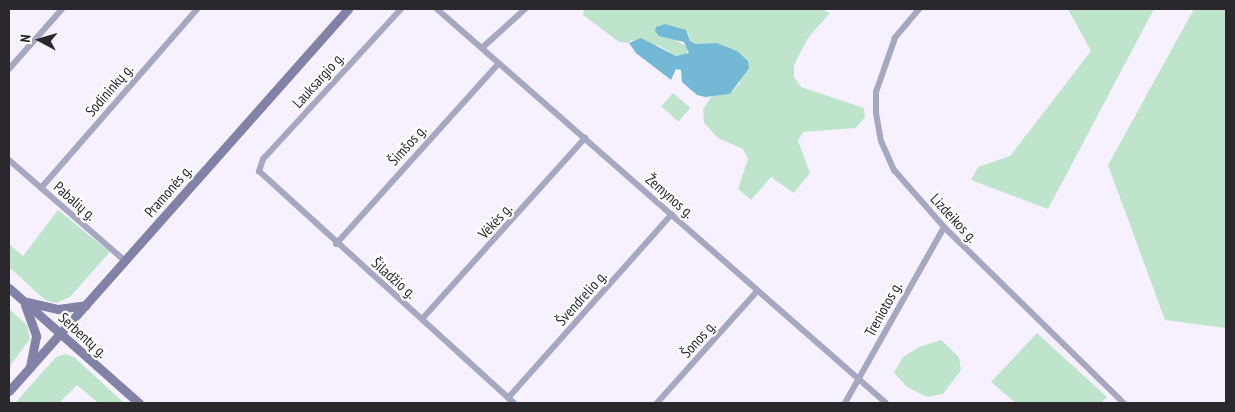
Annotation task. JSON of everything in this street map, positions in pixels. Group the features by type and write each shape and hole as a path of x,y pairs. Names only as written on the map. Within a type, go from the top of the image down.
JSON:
{"main road":[{"name":"Pramonės g.","path":"9,391 348,9"},
{"name":"Serbentų g.","path":"9,288 139,403"},
{"path":"24,301 58,309 86,305"},
{"path":"24,301 36,336 30,367"}],"street":[{"path":"9,69 62,9"},
{"name":"Sodininkų g.","path":"41,188 197,9"},
{"name":"Lauksargio g.","path":"259,171 263,159 401,9"},
{"name":"Žemynos g.","path":"437,9 886,403"},
{"path":"483,48 525,9"},
{"name":"Lizdeikos g.","path":"918,9 895,38 884,62 876,92 876,113 881,141 894,170 944,227 1124,403"},
{"name":"Šimšos g.","path":"336,244 498,64"},
{"name":"Vėkės g.","path":"422,320 585,138"},
{"name":"Pabalių g.","path":"9,160 125,261"},
{"name":"Šiladžio g.","path":"259,171 336,244 514,403"},
{"name":"Švendrelio g.","path":"508,398 672,214"},
{"name":"Treniotos g.","path":"845,403 944,227"},
{"name":"Šonos g.","path":"657,403 757,291"}],"green space":[{"path":"584,9 821,9 830,13 808,38 794,65 794,77 801,87 864,108 865,117 856,128 803,132 798,141 810,173 794,193 771,177 751,200 738,189 748,159 743,149 718,138 704,123 703,109 712,96 730,94 740,83 737,51 717,43 696,44 690,41 688,33 676,41 689,47 686,56 676,56 660,46 631,40 629,43 619,42 583,15"},
{"path":"1068,9 1154,9 1048,209 971,180 978,167 1010,156 1091,51"},
{"path":"1194,9 1226,9 1226,328 1165,320 1108,165"},
{"path":"673,93 690,108 679,122 661,107"},
{"path":"58,210 110,252 70,297 56,303 45,300 9,267 9,244 23,256"},
{"path":"9,309 27,325 30,339 9,367"},
{"path":"1037,333 1107,397 1101,403 1016,403 991,382"},
{"path":"941,340 959,357 961,370 943,394 927,397 907,387 894,373 903,357 919,347"},
{"path":"65,354 74,357 124,403 98,403 77,385 59,403 15,403 56,357"}],"water":[{"path":"665,24 686,30 690,41 696,44 717,43 737,51 748,61 749,68 730,94 705,97 697,95 682,82 681,70 676,69 671,80 636,53 629,43 641,38 676,56 689,53 684,42 659,36 655,31 656,27"}]}
